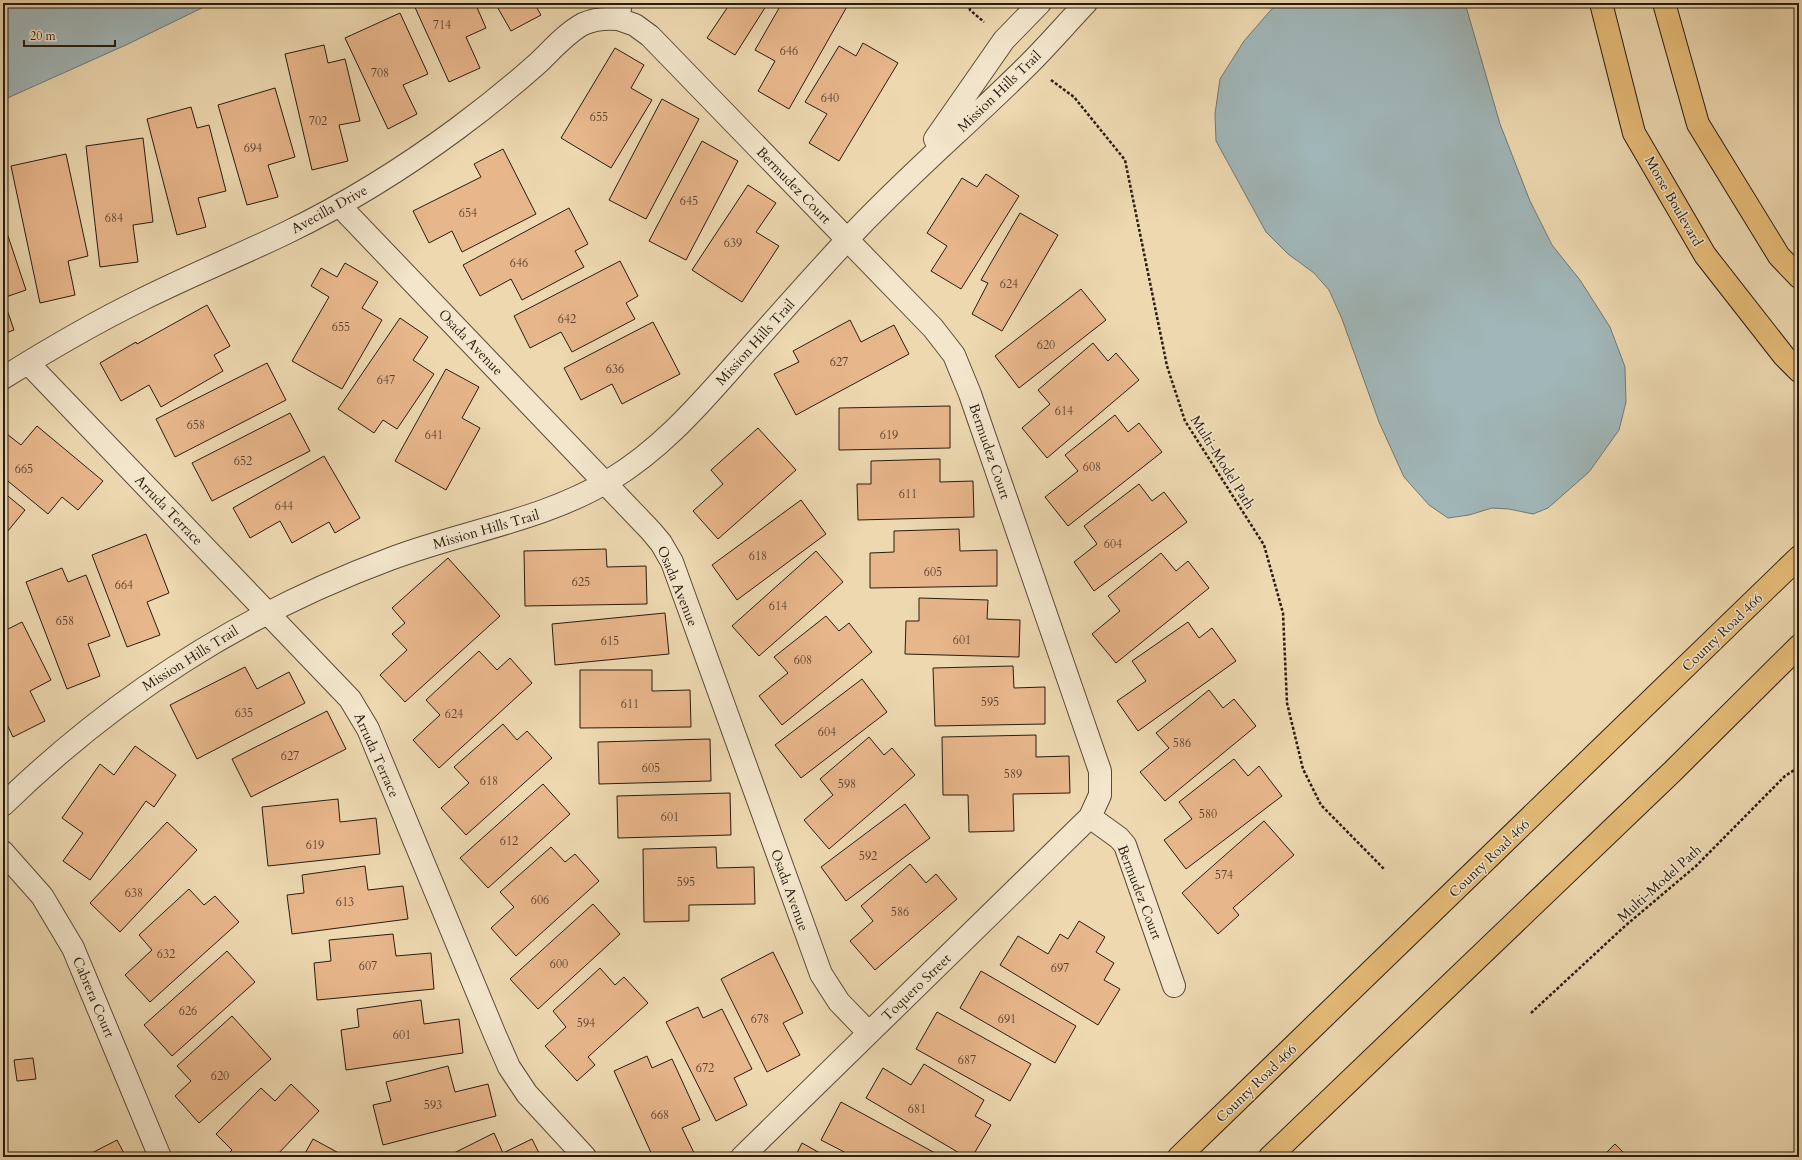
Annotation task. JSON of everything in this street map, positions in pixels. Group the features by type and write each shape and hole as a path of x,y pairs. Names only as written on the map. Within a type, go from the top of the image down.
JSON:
{"main road":[{"name":"Morse Boulevard","path":"1601,3 1634,133 1705,255 1784,356 1799,371"},
{"path":"1664,3 1698,124 1779,256 1799,277"},
{"name":"County Road 466","path":"1179,1157 1799,558"},
{"path":"1270,1157 1673,771 1799,646"}],"street":[{"name":"Mission Hills Trail","path":"909,176 1004,40 1040,3"},
{"name":"Mission Hills Trail","path":"3,805 61,751 130,696 204,648 267,612 356,571 442,541 549,510 579,497 606,482 642,458 679,426 847,240 909,176 1028,64 1086,3"},
{"name":"Avecilla Drive","path":"3,378 116,312 289,231 339,205 403,166 458,129 520,79 576,28 588,22 620,11"},
{"name":"Bermudez Court","path":"620,11 650,36 933,328 954,355 961,368 1100,771 1100,795 1090,818 1119,838 1125,845 1174,986"},
{"name":"Osada Avenue","path":"339,205 606,482 652,531 661,543 672,562 821,974 839,1002 869,1033"},
{"name":"Arruda Terrace","path":"28,363 341,689 364,722 509,1067 536,1106 585,1157"},
{"name":"Toquero Street","path":"742,1157 1090,818"},
{"name":"Cabrera Court","path":"3,852 42,896 73,948 160,1157"}],"path":[{"path":"968,3 970,10 1004,40"},
{"name":"Multi-Model Path","path":"1028,64 1074,97 1126,160 1167,366 1185,421 1264,545 1283,613 1288,704 1303,769 1322,805 1384,870"},
{"name":"Multi-Model Path","path":"1531,1014 1625,926 1696,866 1785,776 1799,767"}],"shaded area":[{"path":"3,3 212,3 128,44 3,100"},
{"path":"1277,3 1465,3 1500,124 1530,201 1552,245 1580,280 1610,327 1625,367 1626,402 1619,430 1589,472 1548,508 1533,514 1509,509 1492,508 1469,515 1448,518 1429,505 1404,477 1379,422 1342,319 1329,290 1314,273 1288,254 1266,232 1216,141 1215,114 1220,79 1244,41"}],"building":[{"path":"413,3 475,3 486,28 466,37 480,68 449,82"},
{"path":"495,3 534,3 541,15 511,31"},
{"path":"726,3 768,3 735,55 707,38 729,5"},
{"path":"782,3 849,3 789,109 758,91 775,61 755,50"},
{"path":"400,13 428,74 403,85 417,114 388,129 345,38"},
{"path":"863,43 898,63 839,161 809,143 827,114 805,102 839,46 856,56"},
{"path":"324,45 328,63 345,59 360,121 339,125 348,161 312,170 285,54"},
{"path":"615,48 644,65 631,88 652,100 611,168 561,138"},
{"path":"275,88 295,157 268,165 278,197 247,205 218,105"},
{"path":"662,99 699,119 646,219 609,200"},
{"path":"191,107 197,128 209,125 226,191 198,198 206,227 177,235 147,119"},
{"path":"143,138 153,222 133,225 138,262 100,267 86,146"},
{"path":"702,141 738,161 686,260 649,241"},
{"path":"503,149 536,214 462,252 452,231 429,243 413,211 481,177 474,164"},
{"path":"66,154 88,256 68,261 75,295 40,303 11,166"},
{"path":"986,174 1019,196 961,289 931,271 947,246 927,233 962,178 977,187"},
{"path":"748,185 776,203 756,232 779,246 742,302 692,270"},
{"path":"569,208 588,244 575,251 584,267 522,300 511,279 480,296 463,265"},
{"path":"1020,213 1058,235 1002,331 972,314 988,283 981,280"},
{"path":"4,224 26,290 3,298 3,225"},
{"path":"620,261 638,296 626,303 635,319 572,352 561,332 530,348 514,316"},
{"path":"345,263 378,282 362,308 382,320 342,389 292,361 329,297 311,286 321,268 337,277"},
{"path":"1081,289 1106,320 1019,388 995,356"},
{"path":"3,298 14,330 3,334"},
{"path":"207,305 230,346 214,355 223,371 161,407 149,385 121,401 100,363 136,342 137,344"},
{"path":"400,318 428,337 413,360 434,374 397,429 383,420 374,433 338,409"},
{"path":"850,320 861,342 894,325 909,354 796,415 774,374 799,362 793,351"},
{"path":"653,322 680,374 622,404 612,384 581,400 564,368"},
{"path":"1093,343 1108,361 1116,353 1139,380 1047,458 1022,428 1050,404 1038,390"},
{"path":"267,363 286,400 175,457 156,419"},
{"path":"446,369 479,387 462,418 480,428 446,490 395,461"},
{"path":"950,406 950,448 839,450 839,408"},
{"path":"290,413 310,451 212,501 192,463"},
{"path":"1115,415 1128,432 1139,423 1162,452 1068,526 1045,497 1078,471 1065,455"},
{"path":"37,426 103,481 78,510 62,497 48,514 3,477 3,431 21,445"},
{"path":"758,428 796,470 718,539 693,511 723,484 711,470"},
{"path":"324,456 360,518 335,533 329,522 292,543 280,521 250,538 233,508"},
{"path":"940,459 940,482 973,481 974,517 858,520 857,484 871,484 871,461"},
{"path":"1139,484 1152,501 1164,492 1187,522 1094,591 1074,562 1097,544 1084,526"},
{"path":"3,492 25,510 3,537"},
{"path":"801,500 826,534 737,600 712,565"},
{"path":"959,529 960,551 997,550 997,586 870,588 870,553 894,552 894,531"},
{"path":"146,534 169,593 147,602 160,635 127,647 92,555"},
{"path":"606,549 607,567 646,566 647,604 525,606 524,551"},
{"path":"816,551 843,582 759,656 732,626"},
{"path":"1161,553 1176,571 1188,561 1209,588 1116,663 1092,634 1120,611 1108,596"},
{"path":"448,558 500,616 405,702 380,675 407,650 392,634 405,623 392,608"},
{"path":"62,568 68,582 86,575 110,636 88,644 100,676 67,689 26,582"},
{"path":"919,598 988,600 987,619 1020,620 1019,657 905,654 906,621 919,621"},
{"path":"665,613 669,654 555,665 552,624"},
{"path":"826,616 839,631 849,623 872,652 782,725 759,696 788,673 774,657"},
{"path":"22,622 51,680 30,691 45,721 13,737 3,716 3,623 6,630"},
{"path":"1188,622 1199,638 1212,628 1236,661 1138,731 1117,701 1146,681 1132,661"},
{"path":"479,651 497,670 510,658 532,683 439,768 413,740 440,715 426,700"},
{"path":"1013,666 1014,688 1045,687 1045,724 935,726 933,668"},
{"path":"245,667 257,689 289,672 305,703 197,759 170,705"},
{"path":"580,670 652,670 652,691 690,690 691,727 580,728"},
{"path":"862,679 887,712 801,778 775,745"},
{"path":"1209,690 1223,708 1234,699 1256,726 1165,801 1140,772 1169,748 1156,733"},
{"path":"327,711 346,749 251,797 232,759"},
{"path":"503,724 517,740 527,731 552,758 466,835 441,808 469,783 454,767"},
{"path":"1036,735 1036,757 1069,756 1070,793 1013,794 1014,831 969,832 968,795 943,795 942,737"},
{"path":"869,737 884,755 892,748 915,775 829,849 804,820 833,795 820,779"},
{"path":"710,739 711,781 599,784 598,742"},
{"path":"135,746 176,775 154,807 146,801 90,880 63,861 83,833 62,818 100,764 114,775"},
{"path":"1234,759 1248,776 1259,766 1282,796 1186,869 1164,840 1192,819 1179,802"},
{"path":"543,784 570,814 488,888 460,858"},
{"path":"730,793 731,835 618,838 617,796"},
{"path":"338,799 340,822 376,818 380,854 268,866 262,807"},
{"path":"905,804 930,838 846,901 821,867"},
{"path":"1264,821 1294,855 1233,908 1239,915 1218,934 1182,893"},
{"path":"167,822 197,850 120,932 90,903"},
{"path":"551,847 565,862 575,854 599,881 516,956 491,928 514,907 500,892"},
{"path":"716,847 717,868 754,867 755,904 689,905 689,921 644,922 643,849"},
{"path":"910,864 926,883 936,874 957,899 875,970 850,941 873,921 861,906"},
{"path":"365,866 368,890 403,886 408,919 292,934 287,895 304,893 302,875"},
{"path":"189,889 204,905 215,896 239,922 150,1002 125,975 152,950 139,935"},
{"path":"593,904 620,934 538,1009 510,979"},
{"path":"1079,921 1105,937 1096,952 1114,963 1104,980 1120,989 1098,1025 1000,965 1018,936 1048,954 1060,934 1068,939"},
{"path":"393,934 396,956 431,953 434,989 317,1000 314,963 331,961 329,940"},
{"path":"227,951 255,982 172,1056 144,1025"},
{"path":"773,952 803,1013 783,1023 800,1055 767,1072 721,979"},
{"path":"600,968 615,985 624,977 648,1003 588,1057 595,1065 577,1081 545,1046 566,1027 553,1011"},
{"path":"981,971 1076,1026 1055,1063 960,1008"},
{"path":"421,1000 424,1024 459,1019 463,1053 346,1070 341,1030 359,1027 357,1009"},
{"path":"698,1007 703,1018 722,1009 752,1069 734,1078 747,1105 716,1121 666,1022"},
{"path":"937,1012 1031,1064 1010,1101 916,1049"},
{"path":"232,1016 271,1059 199,1123 175,1096 191,1081 177,1066"},
{"path":"647,1056 652,1068 672,1059 700,1120 682,1128 696,1157 653,1157 614,1071"},
{"path":"33,1058 36,1079 17,1081 14,1060"},
{"path":"924,1064 984,1100 975,1116 991,1125 972,1157 966,1157 866,1098 883,1068 911,1085"},
{"path":"448,1066 455,1092 488,1084 496,1116 383,1145 373,1105 391,1101 386,1082"},
{"path":"291,1084 319,1111 275,1157 225,1157 232,1150 216,1134 261,1088 275,1101"},
{"path":"841,1102 937,1154 935,1157 854,1157 821,1140"},
{"path":"494,1133 503,1153 532,1139 541,1157 446,1157"},
{"path":"313,1139 346,1157 303,1157"},
{"path":"117,1140 126,1157 84,1157"},
{"path":"802,1143 827,1157 795,1157"},
{"path":"1615,1144 1628,1157 1602,1157"}]}
